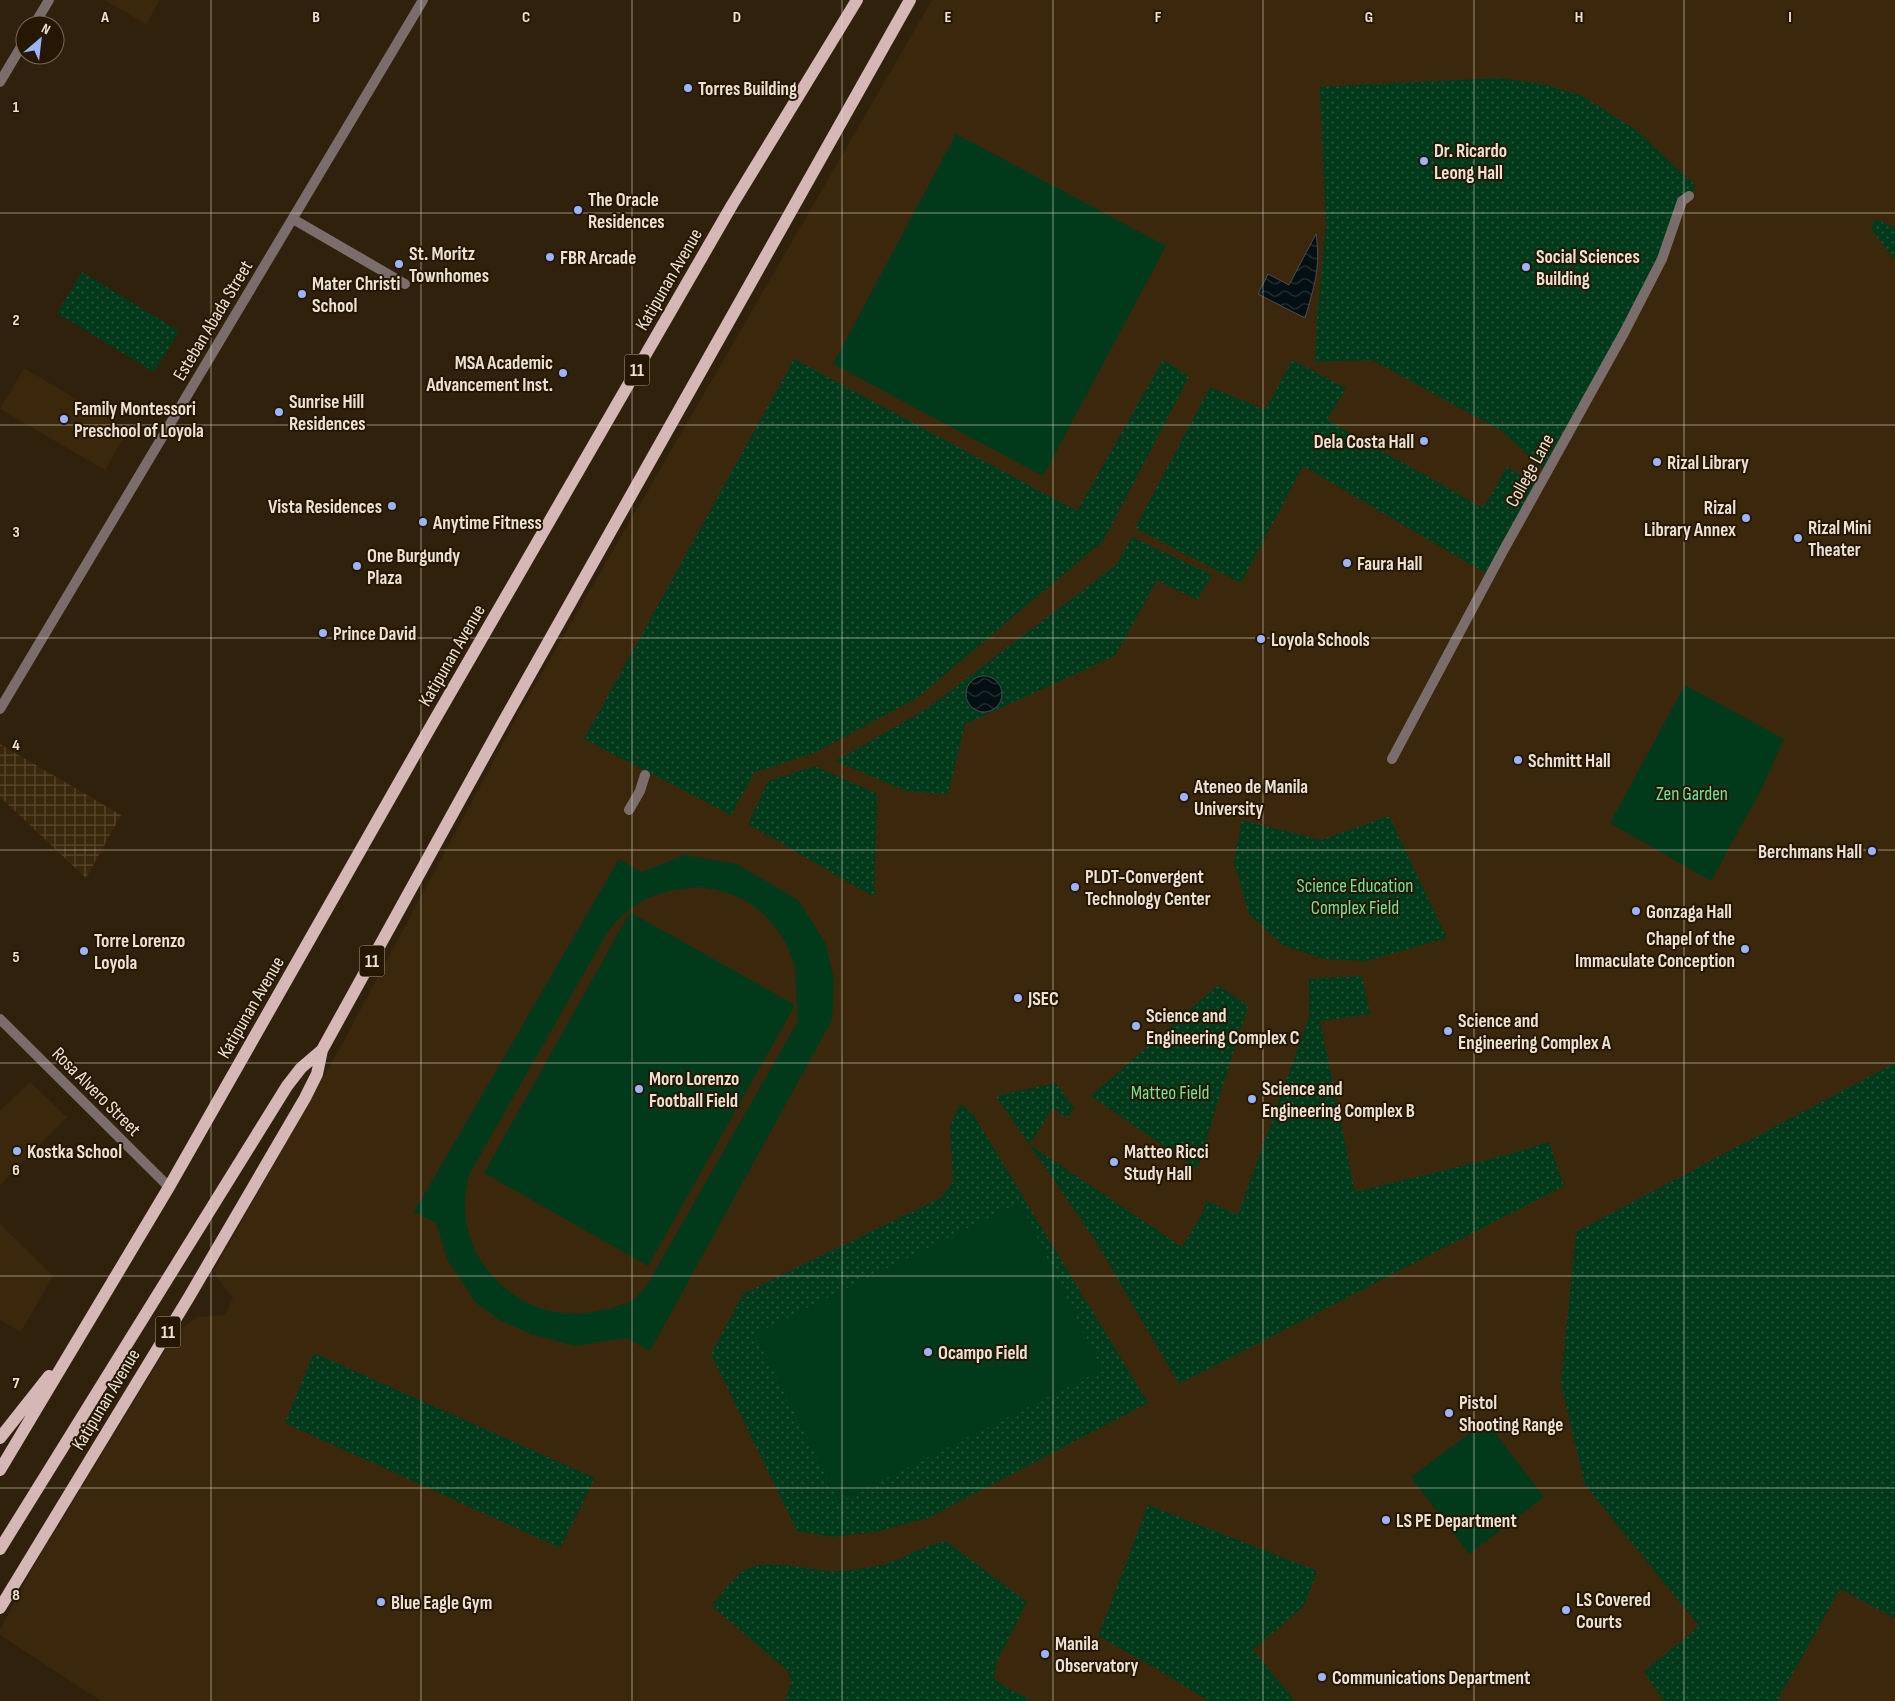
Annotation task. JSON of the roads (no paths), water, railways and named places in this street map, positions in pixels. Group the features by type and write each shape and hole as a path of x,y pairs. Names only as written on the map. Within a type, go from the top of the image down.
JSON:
{"main road":[{"name":"Katipunan Avenue","path":"0,1470 169,1187 430,728 732,205 857,0"},
{"name":"Katipunan Avenue","path":"0,1608 184,1306 305,1098 317,1074 322,1050 501,726 910,0"},
{"name":"Katipunan Avenue","path":"0,1549 287,1086 301,1068 322,1050"},
{"name":"Katipunan Avenue","path":"0,1438 83,1333"}],"street":[{"path":"40,15 49,0"},
{"name":"Esteban Abada Street","path":"0,709 423,0"},
{"path":"0,82 15,57"},
{"name":"College Lane","path":"1392,759 1502,553 1625,331 1662,258 1682,201 1689,196"},
{"path":"293,219 405,284"},
{"path":"629,810 640,791 645,775"},
{"name":"Rosa Alvero Street","path":"0,1019 169,1187"}],"water":[{"path":"1316,234 1317,267 1305,318 1258,294 1268,274 1289,285"},
{"path":"984,676 991,677 997,681 1001,687 1001,701 997,707 991,711 984,712 977,711 971,707 967,701 966,694 967,687 971,681 977,677"}],"place":[{"name":"Torres Building","path":"688,88"},
{"name":"Dr. Ricardo Leong Hall","path":"1424,161"},
{"name":"The Oracle Residences","path":"578,210"},
{"name":"FBR Arcade","path":"550,257"},
{"name":"St. Moritz Townhomes","path":"399,264"},
{"name":"Social Sciences Building","path":"1526,267"},
{"name":"Mater Christi School","path":"302,294"},
{"name":"MSA Academic Advancement Inst.","path":"563,373"},
{"name":"Sunrise Hill Residences","path":"279,412"},
{"name":"Family Montessori Preschool of Loyola","path":"64,419"},
{"name":"Dela Costa Hall","path":"1424,441"},
{"name":"Rizal Library","path":"1657,462"},
{"name":"Vista Residences","path":"392,506"},
{"name":"Rizal Library Annex","path":"1746,518"},
{"name":"Anytime Fitness","path":"423,522"},
{"name":"Rizal Mini Theater","path":"1798,538"},
{"name":"Faura Hall","path":"1347,563"},
{"name":"One Burgundy Plaza","path":"357,566"},
{"name":"Prince David","path":"323,633"},
{"name":"Loyola Schools","path":"1261,639"},
{"name":"Schmitt Hall","path":"1518,760"},
{"name":"Ateneo de Manila University","path":"1184,797"},
{"name":"Berchmans Hall","path":"1872,851"},
{"name":"PLDT-Convergent Technology Center","path":"1075,887"},
{"name":"Gonzaga Hall","path":"1636,911"},
{"name":"Chapel of the Immaculate Conception","path":"1745,949"},
{"name":"Torre Lorenzo Loyola","path":"84,951"},
{"name":"JSEC","path":"1018,998"},
{"name":"Science and Engineering Complex C","path":"1136,1026"},
{"name":"Science and Engineering Complex A","path":"1448,1031"},
{"name":"Moro Lorenzo Football Field","path":"639,1089"},
{"name":"Science and Engineering Complex B","path":"1252,1099"},
{"name":"Kostka School","path":"17,1151"},
{"name":"Matteo Ricci Study Hall","path":"1114,1162"},
{"name":"Ocampo Field","path":"928,1352"},
{"name":"Pistol Shooting Range","path":"1449,1413"},
{"name":"LS PE Department","path":"1386,1520"},
{"name":"Blue Eagle Gym","path":"381,1602"},
{"name":"LS Covered Courts","path":"1566,1610"},
{"name":"Manila Observatory","path":"1045,1654"},
{"name":"Communications Department","path":"1322,1677"}],"park label":[{"name":"Zen Garden","path":"1692,793"},
{"name":"Science Education Complex Field","path":"1355,896"},
{"name":"Matteo Field","path":"1170,1092"}]}
